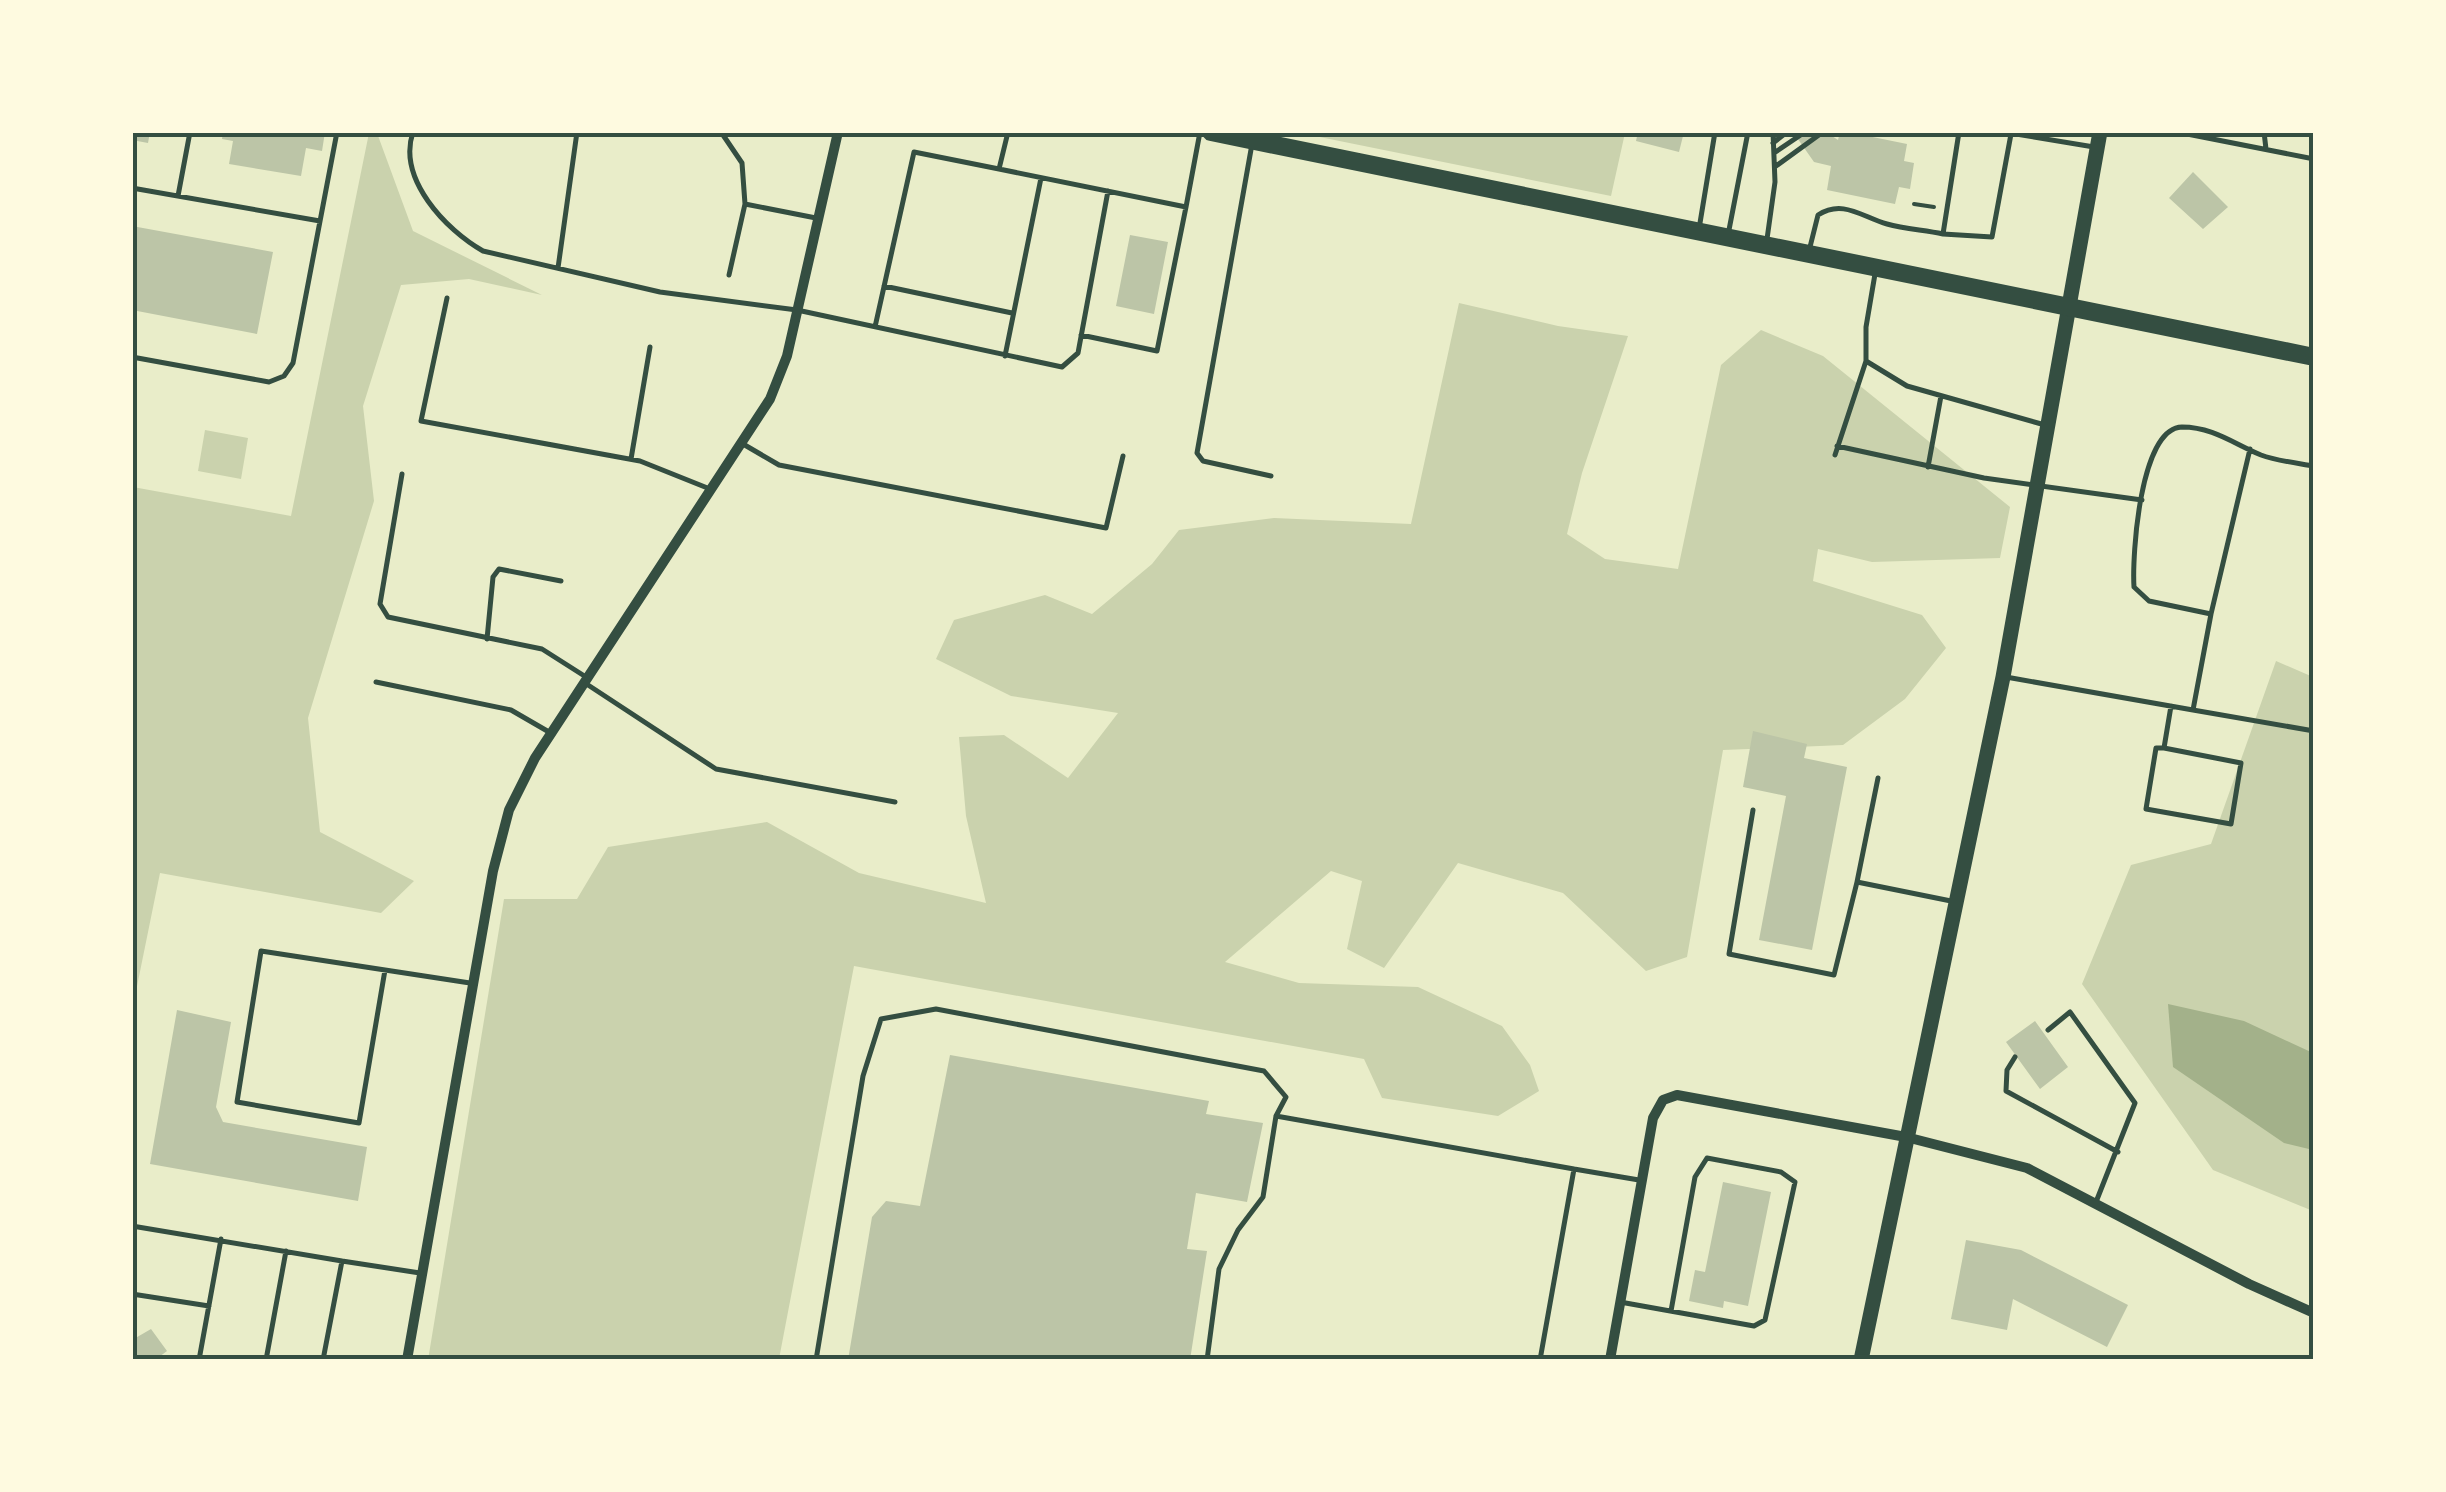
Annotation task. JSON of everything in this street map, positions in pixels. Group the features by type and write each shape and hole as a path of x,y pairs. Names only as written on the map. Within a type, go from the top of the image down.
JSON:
{"main road":[{"path":"1211,132 2071,304 2314,357"},
{"path":"1861,1360 2003,677 2098,140"}],"street":[{"path":"407,1360 493,871 510,810 552,734 770,399 797,310 838,132"},
{"path":"1610,1360 1653,1118 1669,1096 1906,1137 2027,1168 2314,1313"}],"lane":[{"path":"178,196 190,132"},
{"path":"132,357 268,382 284,376 293,364 337,132"},
{"path":"413,132 413,174 439,215 464,240 483,251 660,292 797,310 1062,367 1078,353 1108,192"},
{"path":"558,268 577,132"},
{"path":"721,132 742,163 745,204 729,274"},
{"path":"999,169 1008,132"},
{"path":"1081,335 1158,351 1200,132"},
{"path":"1699,232 1715,132"},
{"path":"1728,238 1748,132"},
{"path":"1766,246 1775,167 1773,132"},
{"path":"1773,143 1787,132"},
{"path":"1774,154 1805,132"},
{"path":"1775,167 1823,132"},
{"path":"1942,234 1959,132"},
{"path":"2177,132 2314,159"},
{"path":"2264,132 2266,149"},
{"path":"1808,254 1818,215 1827,210 1860,211 1885,224 1942,234 1992,237 2007,133 2098,140"},
{"path":"1252,141 1197,454 1203,461 1271,476"},
{"path":"876,326 914,152 1186,207"},
{"path":"1004,356 1041,178"},
{"path":"132,188 320,222"},
{"path":"745,204 816,218"},
{"path":"1835,455 1866,361 1866,327 1876,268"},
{"path":"884,286 1012,313"},
{"path":"446,298 421,421 631,459 713,490"},
{"path":"631,459 650,347"},
{"path":"1866,361 1907,386 2048,426"},
{"path":"1928,467 1941,396"},
{"path":"2210,614 2149,601 2134,586 2142,500 2154,448 2175,428 2230,437 2250,448 2314,466"},
{"path":"743,444 779,465 1106,528 1123,456"},
{"path":"1837,446 1928,467 2142,500"},
{"path":"2193,710 2210,614 2250,448"},
{"path":"402,474 380,604 388,617 542,650 716,769 895,802"},
{"path":"488,639 492,577 498,569 561,581"},
{"path":"2003,677 2314,731"},
{"path":"376,682 511,710 552,734"},
{"path":"2164,748 2171,706"},
{"path":"2156,748 2164,748 2240,763 2230,824 2146,808 2156,748"},
{"path":"1753,810 1729,954 1834,975 1840,968 1878,778"},
{"path":"1857,882 1954,902"},
{"path":"385,970 359,1123 237,1102 261,951 385,970 473,984"},
{"path":"816,1360 864,1076 881,1018 936,1009 1264,1072 1286,1097 1276,1116 1263,1197 1238,1230 1219,1269 1207,1360"},
{"path":"2048,1030 2070,1012 2135,1103 2095,1204"},
{"path":"2015,1058 2007,1070 2006,1092 2118,1152"},
{"path":"1276,1116 1642,1181"},
{"path":"1620,1302 1754,1326 1766,1320 1794,1182 1781,1172 1707,1158 1694,1177 1671,1311"},
{"path":"1540,1360 1574,1168"},
{"path":"132,1226 422,1274"},
{"path":"199,1360 221,1240"},
{"path":"266,1360 286,1251"},
{"path":"323,1360 342,1260"},
{"path":"132,1294 209,1306"}],"path":[{"path":"1914,204 1946,210"}],"shaded area":[{"path":"1295,132 1625,132 1625,133 1611,196"},
{"path":"369,133 377,133 413,231 542,295 469,279 401,285 363,406 374,501 308,718 320,832 414,881 381,913 160,873 133,1006 133,487 291,516"},
{"path":"1459,303 1558,326 1628,336 1582,473 1567,534 1605,559 1678,569 1721,365 1761,330 1823,356 2010,507 2000,558 1872,562 1818,549 1813,581 1922,615 1946,648 1905,699 1843,745 1723,750 1687,957 1646,971 1563,893 1458,863 1384,968 1347,949 1362,881 1331,871 1225,962 1299,983 1418,987 1502,1026 1530,1065 1539,1091 1498,1116 1382,1098 1364,1059 854,966 779,1359 428,1360 504,899 577,899 608,847 767,822 859,873 986,903 966,816 959,737 1004,735 1068,778 1118,713 1011,696 936,659 954,620 1045,595 1092,614 1152,564 1179,530 1274,518 1411,524"},
{"path":"205,430 248,438 241,479 198,471"},
{"path":"2276,661 2313,677 2313,1211 2213,1170 2082,984 2131,865 2211,844"},
{"path":"2168,1004 2244,1021 2313,1053 2313,1150 2284,1143 2173,1067"}],"building":[{"path":"132,132 150,132 148,143 132,140"},
{"path":"223,132 325,132 322,151 306,148 301,176 229,164 233,141 222,139"},
{"path":"1638,132 1684,132 1679,152 1636,141"},
{"path":"1793,132 1826,132 1838,140 1840,132 1848,132 1907,144 1904,161 1914,163 1910,189 1899,187 1895,204 1827,190 1831,166 1814,162"},
{"path":"2193,172 2228,207 2203,229 2169,198"},
{"path":"132,226 273,252 257,334 132,310"},
{"path":"1130,235 1168,242 1154,314 1116,306"},
{"path":"1753,731 1807,744 1804,758 1847,767 1812,950 1759,940 1786,796 1743,787"},
{"path":"177,1010 231,1022 216,1107 223,1122 367,1147 358,1201 150,1164"},
{"path":"2035,1021 2068,1067 2040,1089 2006,1042"},
{"path":"950,1055 1209,1101 1206,1114 1263,1123 1247,1202 1196,1193 1187,1249 1207,1251 1190,1360 848,1360 872,1217 886,1201 920,1206"},
{"path":"1723,1182 1771,1192 1748,1306 1724,1301 1723,1308 1689,1301 1695,1270 1705,1272"},
{"path":"1966,1240 2021,1250 2128,1305 2107,1347 2013,1299 2007,1330 1951,1319"},
{"path":"151,1329 167,1351 155,1360 132,1360 132,1340"}]}
